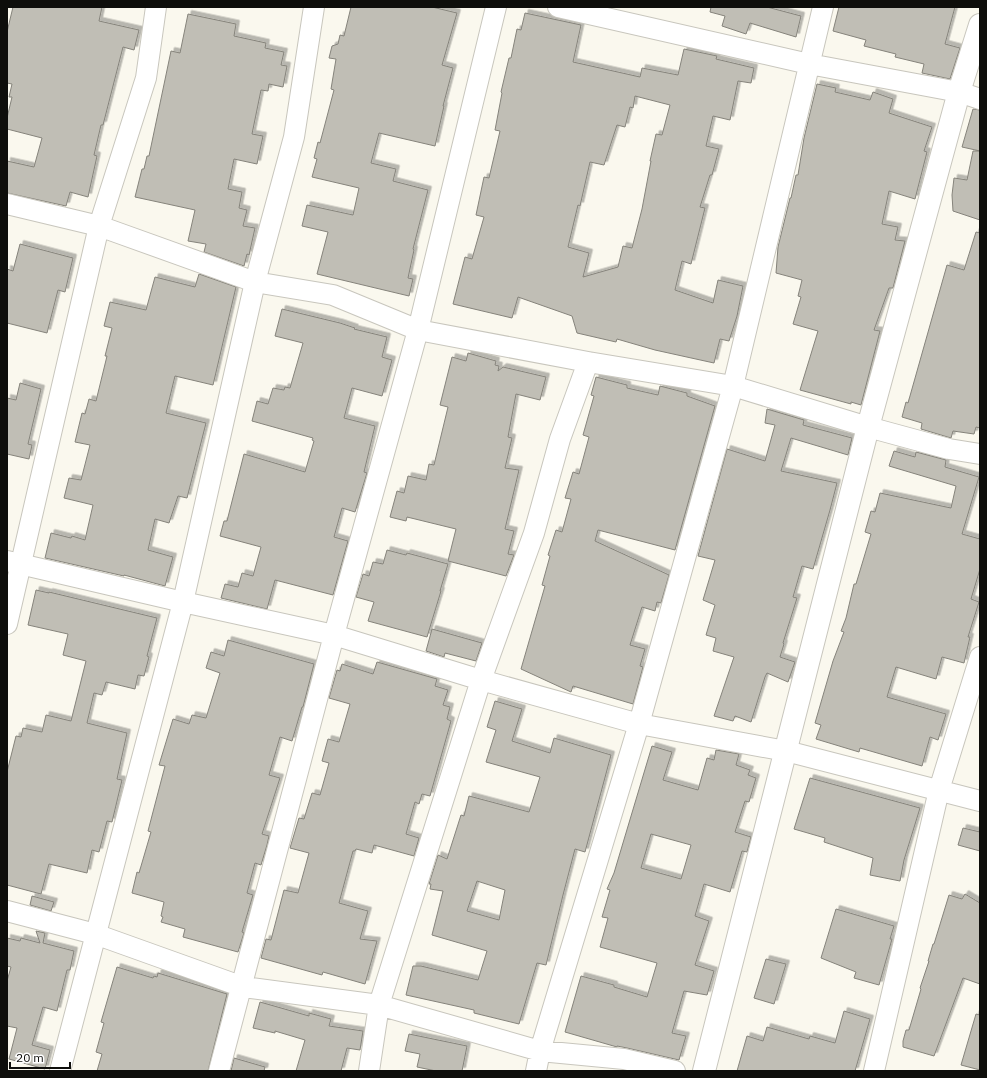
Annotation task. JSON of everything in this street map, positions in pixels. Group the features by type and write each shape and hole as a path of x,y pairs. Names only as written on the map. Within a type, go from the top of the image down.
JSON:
{"street":[{"path":"7,624 14,563 99,226 146,78 156,7"},
{"path":"60,1071 183,602 255,282 294,137 314,7"},
{"path":"220,1071 334,635 418,330 496,7"},
{"path":"558,7 809,64 959,92 980,99"},
{"path":"536,1071 540,1051 639,724 733,386 823,7"},
{"path":"704,1071 868,427 959,92 980,26"},
{"path":"7,204 99,226 255,282 333,295 418,330 588,362 733,386 868,427 950,449 980,454"},
{"path":"369,1071 379,1005 481,680 534,533 560,439 588,362"},
{"path":"14,563 334,635 481,680 639,724 786,751 980,801"},
{"path":"874,1071 939,790 980,657"},
{"path":"7,911 95,934 243,987 379,1005 540,1051 624,1059 675,1071"}],"building":[{"path":"13,7 102,7 99,21 139,30 134,50 123,47 94,155 97,156 88,197 70,192 66,206 7,193 7,161 34,167 42,138 7,129 7,118 12,97 9,97 12,84 7,83 7,32"},
{"path":"351,7 432,7 457,13 442,65 453,68 435,146 379,133 371,163 396,169 393,181 428,190 413,249 408,278 413,279 409,296 317,274 328,232 302,226 307,205 353,215 359,188 312,177 317,159 314,158 318,142 320,143 334,90 331,89 336,59 329,58 332,46 338,44 340,35 344,36"},
{"path":"711,7 767,7 801,16 796,37 750,23 746,34 722,26 725,16 710,12"},
{"path":"839,7 955,7 945,44 960,48 950,79 922,73 924,64 895,57 896,54 864,46 866,40 833,31"},
{"path":"525,13 581,25 573,62 640,77 642,68 678,75 684,49 717,56 716,59 754,68 751,83 738,81 730,120 713,116 706,146 719,149 712,175 710,175 700,207 705,208 691,264 682,261 675,290 713,303 718,280 743,286 737,316 729,341 720,339 714,363 655,350 617,339 616,342 577,333 572,316 518,297 512,318 453,304 465,257 472,259 484,217 476,215 484,177 489,178 500,131 495,130 501,92 509,58 511,58 517,29 521,30","holes":["635,96 670,105 662,135 656,134 642,209 632,248 623,246 618,267 583,277 589,253 568,247 578,205 580,206 590,162 604,165 617,125 625,127 630,107 633,108"]},
{"path":"188,14 236,24 234,36 266,43 265,48 284,52 281,65 287,66 283,87 269,84 268,91 261,90 252,134 263,136 257,164 234,159 228,189 242,192 239,208 247,210 243,226 255,228 249,255 247,254 244,266 204,252 206,244 188,241 195,210 135,197 142,169 144,169 147,156 149,156 171,51 180,53"},
{"path":"817,84 836,88 835,92 870,100 873,92 893,99 889,113 932,127 924,151 927,152 915,199 889,191 882,224 898,227 895,240 905,241 893,288 889,288 874,330 880,331 861,405 851,402 851,404 800,390 818,331 793,324 801,297 798,296 802,280 776,273 778,247 796,175 798,175 804,138"},
{"path":"973,109 980,110 980,151 962,147"},
{"path":"973,151 980,151 980,220 953,211 952,195 954,178 967,180"},
{"path":"976,232 980,233 980,428 976,427 974,434 953,431 951,438 921,429 922,423 902,417 906,402 908,403 947,265 964,270"},
{"path":"20,244 73,258 65,292 58,290 47,333 7,323 7,269 13,271"},
{"path":"199,274 236,287 213,385 175,376 166,413 206,423 187,498 178,496 169,523 155,519 148,550 173,557 165,586 124,575 45,558 51,533 71,538 72,536 85,540 93,505 64,498 69,478 81,480 90,445 75,442 82,413 85,414 89,399 96,401 112,328 104,326 110,302 146,310 155,277 195,287"},
{"path":"282,309 340,323 355,328 354,329 387,337 382,357 392,360 382,396 352,388 344,418 375,426 364,472 367,473 355,512 342,508 334,537 348,541 333,595 275,580 267,609 221,598 225,584 238,587 242,573 253,576 261,547 220,536 224,521 227,521 244,454 305,472 314,441 312,440 313,438 252,421 257,401 268,404 273,388 284,390 285,387 290,388 303,343 275,336"},
{"path":"468,353 496,361 495,365 499,366 498,371 503,367 546,377 540,400 516,394 508,437 512,438 505,468 519,470 505,529 514,531 508,554 514,555 506,576 448,561 456,529 407,517 406,521 390,517 397,491 404,493 408,476 426,480 429,464 434,465 448,407 440,405 452,357 466,361"},
{"path":"596,377 627,385 627,388 658,395 660,386 687,393 687,396 715,406 675,550 598,530 595,541 669,575 661,603 657,602 655,611 642,607 630,645 645,649 640,666 643,667 633,704 573,686 571,692 521,669 545,586 542,585 550,556 548,555 556,530 562,532 571,499 565,498 573,472 579,474 589,437 583,435 594,396 591,395"},
{"path":"20,383 41,389 28,444 32,445 29,459 7,454 7,398 16,400"},
{"path":"767,409 804,420 803,425 852,438 848,455 791,438 781,471 837,483 813,569 802,566 793,597 797,598 780,657 795,662 788,682 767,673 751,722 735,716 733,721 714,716 734,657 713,651 716,638 706,635 715,605 703,600 715,560 698,556 727,449 765,461 775,425 765,423"},
{"path":"894,451 915,457 916,452 946,460 945,467 979,477 962,534 980,539 980,569 971,599 979,602 968,637 970,637 964,663 942,657 936,679 896,667 887,697 946,714 938,740 930,737 922,766 860,748 859,752 816,739 821,725 815,723 833,661 844,632 841,631 846,618 854,584 856,584 871,534 865,532 871,511 875,512 880,493 951,508 956,486 889,466"},
{"path":"387,550 406,555 407,553 448,564 427,637 368,621 374,602 356,597 363,574 369,576 373,562 383,564"},
{"path":"36,590 157,618 147,656 149,657 144,676 138,675 135,689 106,682 102,695 94,693 87,723 127,733 117,779 122,780 112,822 107,821 99,852 92,850 87,873 49,864 41,894 7,885 7,772 16,736 21,737 23,728 42,732 46,715 71,721 86,661 63,655 68,634 28,625"},
{"path":"432,629 482,643 476,661 445,653 444,657 426,651"},
{"path":"228,640 314,664 303,707 292,741 280,737 269,775 280,778 262,834 269,836 267,845 261,865 255,863 247,893 253,895 242,932 244,933 238,952 183,937 185,929 161,922 163,917 161,916 164,902 132,893 137,872 139,873 151,832 148,831 165,766 159,765 173,719 189,724 192,715 206,718 220,673 206,668 211,652 224,656"},
{"path":"377,662 437,679 435,686 448,690 443,705 450,707 447,719 451,721 430,796 422,794 419,804 415,802 406,834 419,838 414,856 374,845 372,853 356,849 353,851 339,903 368,911 360,939 377,941 365,984 323,972 322,975 261,958 266,939 271,940 284,890 298,893 309,853 290,848 299,818 304,819 312,793 320,795 329,763 322,761 328,739 339,742 350,704 329,698 337,670 340,671 342,664 373,674"},
{"path":"495,701 522,709 512,741 550,753 554,738 611,755 585,852 575,849 546,965 537,963 519,1024 474,1013 474,1010 406,995 413,966 421,966 478,980 487,951 432,935 443,891 430,889 431,884 429,884 438,855 447,859 461,815 464,816 469,796 529,812 540,777 486,762 496,730 487,727","holes":["477,881 505,890 499,920 467,911"]},
{"path":"652,746 672,752 663,780 698,790 707,758 714,760 716,750 739,754 736,765 750,770 748,775 756,778 749,802 745,801 735,832 751,837 747,852 742,851 730,892 704,884 695,916 709,921 695,965 714,971 707,995 684,991 672,1033 686,1036 679,1060 617,1047 565,1032 581,976 614,985 614,987 647,997 657,963 600,947 608,918 602,917 610,890 607,889 614,873","holes":["651,834 691,845 681,879 641,868"]},
{"path":"810,778 920,808 904,860 900,881 870,875 873,858 824,842 825,838 794,829"},
{"path":"963,828 980,832 980,851 958,845"},
{"path":"965,894 980,903 980,984 963,978 934,1056 903,1047 906,1030 909,1030 933,944 949,895 962,899"},
{"path":"32,896 54,902 51,911 30,905"},
{"path":"836,909 894,926 890,939 892,939 879,985 854,978 856,972 821,958"},
{"path":"36,931 45,933 43,943 74,951 70,970 67,970 57,1011 43,1007 32,1045 50,1050 45,1069 9,1059 17,1028 7,1026 7,981 11,967 7,966 7,938 20,941 21,938 40,943"},
{"path":"766,959 786,964 774,1004 754,998"},
{"path":"117,967 153,978 154,976 157,977 158,973 227,994 208,1071 97,1071 102,1054 96,1052 104,1023 101,1022"},
{"path":"260,1002 309,1016 309,1013 331,1019 329,1026 363,1031 360,1050 347,1048 341,1071 296,1071 305,1040 275,1031 275,1033 253,1028"},
{"path":"844,1011 870,1019 855,1071 737,1071 747,1036 763,1041 767,1027 809,1039 810,1036 835,1043"},
{"path":"976,1014 980,1015 980,1070 961,1065"},
{"path":"409,1034 467,1046 462,1071 436,1071 417,1067 420,1054 405,1051"},
{"path":"234,1058 265,1067 264,1071 231,1071"}]}
